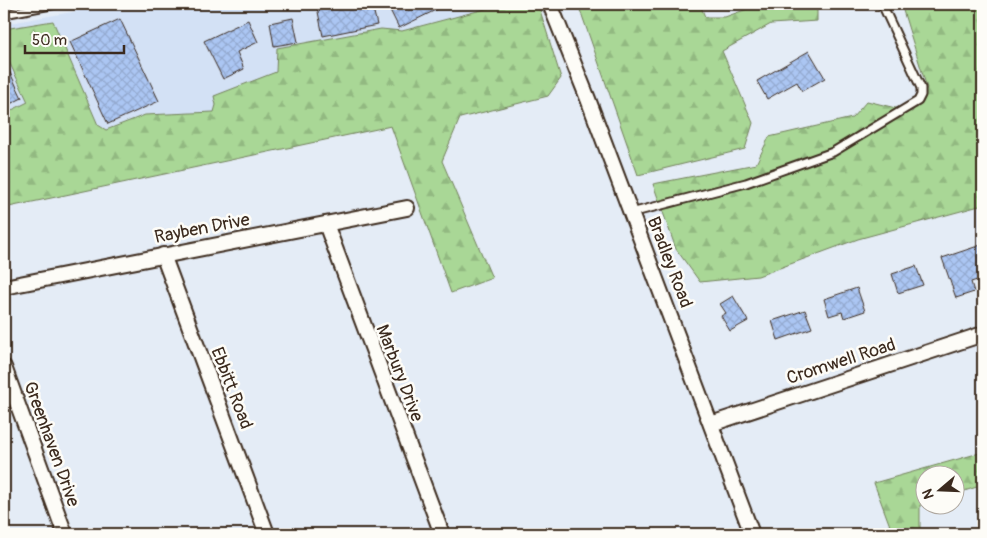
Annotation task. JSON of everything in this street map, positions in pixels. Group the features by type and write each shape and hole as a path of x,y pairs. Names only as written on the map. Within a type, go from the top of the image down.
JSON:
{"street":[{"name":"Bradley Road","path":"550,4 752,534"},
{"name":"Rayben Drive","path":"4,287 407,208"},
{"name":"Marbury Drive","path":"326,224 442,534"},
{"name":"Ebbitt Road","path":"163,255 267,534"},
{"name":"Cromwell Road","path":"711,424 983,334"},
{"name":"Greenhaven Drive","path":"4,367 66,534"}],"lane":[{"path":"4,14 56,4"},
{"path":"631,213 729,188 833,152 918,101 921,95 921,88 882,4"}],"shaded area":[{"path":"117,4 504,4 402,31 381,29 277,48 276,72 215,96 216,105 214,112 145,115 106,130 98,125 53,21 4,29 4,24"},
{"path":"4,51 28,102 4,114"}],"green space":[{"path":"504,4 534,4 539,7 561,78 548,96 460,118 442,161 492,278 451,293 391,126 4,208 4,114 28,102 4,51 4,29 53,21 98,125 106,130 145,115 214,112 216,105 214,96 276,72 277,48 381,29 402,31"},
{"path":"578,4 700,4 705,17 725,17 761,4 817,4 817,21 771,24 722,51 753,123 745,149 638,175"},
{"path":"901,4 983,4 983,205 858,239 758,276 700,282 676,249 653,184 756,164 769,137 852,118 867,101 912,112 927,88"},
{"path":"983,452 983,485 964,491 964,466 934,466"},
{"path":"914,472 914,516 920,516 920,534 893,534 874,483"}],"building":[{"path":"330,4 372,4 377,25 323,36 317,7"},
{"path":"387,4 448,4 399,28"},
{"path":"293,18 298,42 274,46 270,23"},
{"path":"120,19 159,101 108,124 70,42"},
{"path":"248,20 258,42 237,52 244,69 223,79 204,41"},
{"path":"809,51 825,78 802,91 797,82 767,99 757,81"},
{"path":"4,60 22,98 4,107"},
{"path":"981,245 983,252 983,278 971,282 974,292 956,298 942,258"},
{"path":"916,266 923,285 898,293 892,274"},
{"path":"857,288 865,311 844,318 842,312 829,316 824,299"},
{"path":"733,296 748,321 730,331 721,316 726,313 720,304"},
{"path":"805,310 812,328 778,340 772,321"}]}
